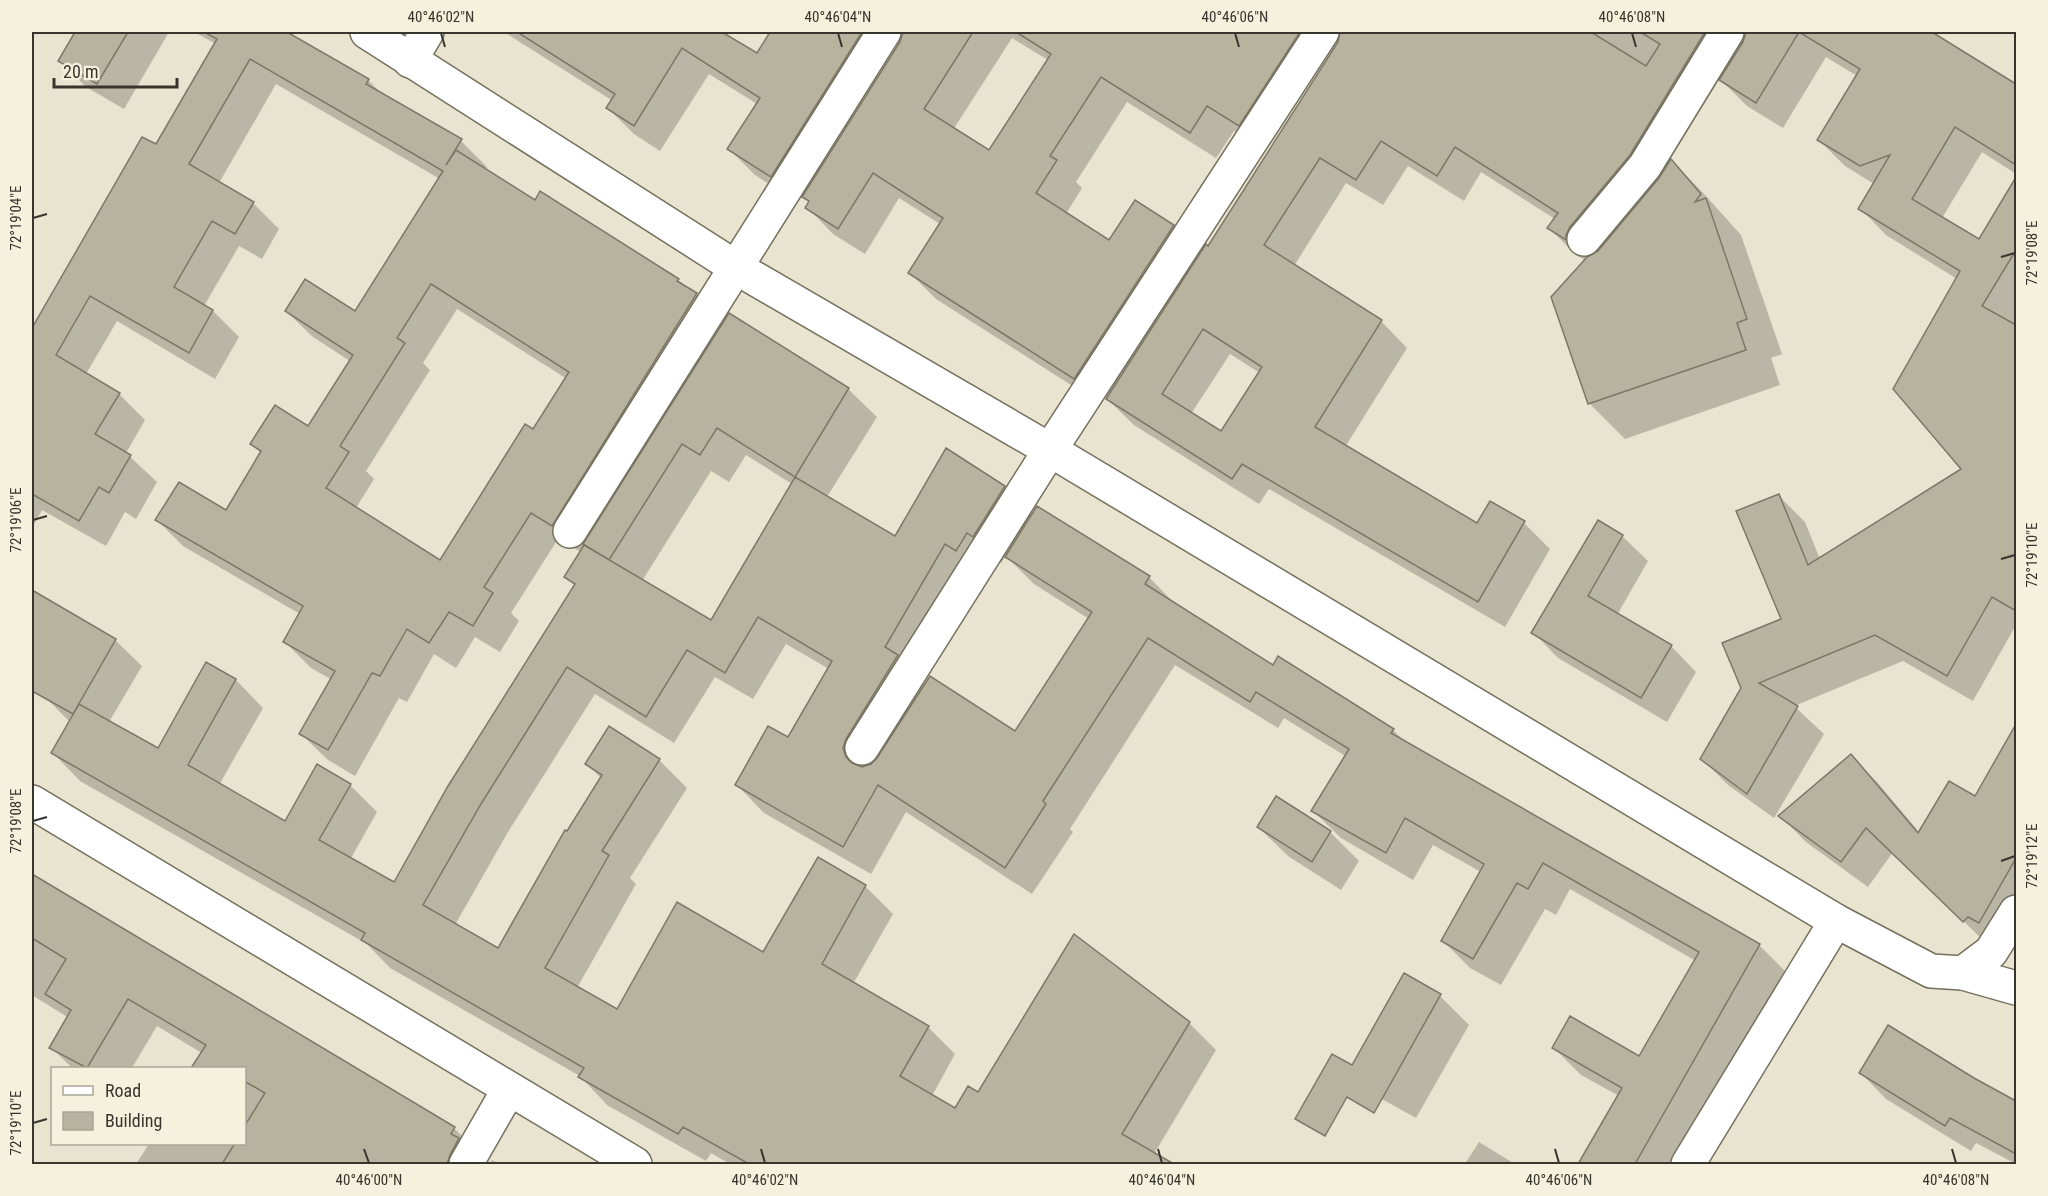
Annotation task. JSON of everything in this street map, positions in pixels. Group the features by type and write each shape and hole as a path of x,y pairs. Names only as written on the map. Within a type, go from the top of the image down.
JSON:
{"street":[{"path":"367,32 735,267 1050,450 1836,921 1931,971 1963,973 2016,988"},
{"path":"410,61 428,32"},
{"path":"570,531 884,32"},
{"path":"862,748 1050,450 1322,32"},
{"path":"1584,239 1645,166 1727,32"},
{"path":"32,802 635,1164"},
{"path":"1963,973 1991,952 2016,912"},
{"path":"1688,1164 1836,921"},
{"path":"466,1164 509,1089"}],"building":[{"path":"75,32 128,32 97,84 58,61"},
{"path":"204,32 287,32 369,79 366,84 462,139 446,165 456,150 535,200 540,191 679,279 677,281 697,293 552,526 531,513 484,587 493,593 473,626 449,612 429,643 407,629 380,676 372,673 328,750 299,734 335,671 283,642 303,606 155,520 179,482 226,510 261,451 250,444 275,405 308,426 353,355 285,311 305,279 355,311 443,171 250,59 189,164 254,202 235,234 212,221 174,287 213,310 189,353 90,296 56,355 120,393 95,434 131,455 109,493 99,487 79,521 32,494 32,328 142,137 156,144 217,39","holes":["431,284 569,372 533,429 525,424 440,560 326,488 349,452 340,446 405,343 397,338"]},
{"path":"517,32 722,32 757,53 770,32 862,32 771,177 727,149 760,98 682,48 634,126 606,108 615,94"},
{"path":"903,32 973,32 924,109 989,150 1051,54 1016,32 1300,32 1239,126 1207,106 1190,133 1101,77 1050,156 1057,160 1036,193 1109,240 1135,200 1174,225 1074,379 908,273 943,218 873,173 838,229 805,208 809,201 802,197 900,42"},
{"path":"1340,32 1591,32 1646,66 1660,44 1640,32 1705,32 1630,155 1570,227 1566,240 1547,228 1558,213 1455,147 1437,176 1381,141 1356,180 1320,158 1264,245 1382,320 1315,427 1477,523 1490,501 1525,521 1478,602 1242,464 1232,479 1106,399 1206,244 1208,246 1338,42","holes":["1203,329 1262,367 1221,431 1162,394"]},
{"path":"1746,32 1799,32 1756,103 1719,80 1743,42"},
{"path":"1799,32 1932,32 2016,84 2016,165 1955,127 1912,199 1979,239 2016,177 2016,250 1982,306 2016,325 2016,611 1992,597 1947,676 1875,635 1759,683 1798,706 1747,794 1700,759 1741,688 1722,643 1781,619 1736,511 1779,494 1808,565 1961,469 1893,389 1960,271 1858,209 1890,155 1860,166 1817,140 1860,69"},
{"path":"1671,159 1701,194 1695,202 1706,198 1747,319 1737,323 1746,350 1588,404 1551,297 1587,257 1598,251 1659,178"},
{"path":"729,313 849,388 795,477 717,428 700,455 682,444 609,560 583,544"},
{"path":"946,448 1005,486 973,537 967,533 956,551 945,544 885,647 898,655 846,739 843,748 846,757 852,763 862,767 871,764 930,676 1015,731 1092,612 1005,557 1037,506 1150,576 1145,584 1273,665 1278,656 1394,729 1391,733 1760,944 1635,1164 1578,1164 1622,1088 1552,1048 1570,1016 1639,1056 1699,952 1543,863 1528,889 1517,883 1473,959 1441,941 1484,864 1405,818 1386,853 1311,811 1349,749 1256,692 1250,702 1148,638 1043,801 1046,804 1005,868 878,785 843,847 735,785 768,726 788,737 832,661 758,617 725,673 687,650 646,717 567,667 481,804 423,905 498,948 565,830 567,831 602,775 585,764 609,726 660,759 602,851 609,855 545,968 617,1009 677,902 763,952 818,857 866,885 822,964 929,1026 900,1076 955,1108 968,1086 978,1092 1074,934 1190,1022 1122,1134 1174,1164 749,1164 683,1127 678,1134 578,1077 584,1068 361,940 365,933 51,753 79,704 158,748 206,662 236,679 188,765 285,821 317,764 351,784 319,840 394,882 448,786 575,584 564,577 584,545 711,620 795,477 895,536"},
{"path":"1598,520 1623,535 1588,596 1672,645 1641,698 1531,633"},
{"path":"32,590 116,639 73,714 32,691"},
{"path":"2016,724 2016,858 1979,923 1968,917 1963,922 1866,828 1841,862 1778,816 1851,754 1918,833 1949,781 1975,796"},
{"path":"1276,796 1331,831 1312,862 1257,827"},
{"path":"32,874 455,1127 451,1134 459,1138 447,1164 222,1164 234,1145 246,1145 246,1124 265,1093 246,1082 246,1067 192,1067 206,1045 128,999 88,1067 49,1048 71,1010 45,994 66,959 32,938"},
{"path":"1404,973 1441,994 1374,1113 1347,1097 1325,1136 1295,1119 1332,1054 1352,1065"},
{"path":"1888,1025 2016,1101 2016,1154 1950,1118 1945,1126 1859,1073"}]}
